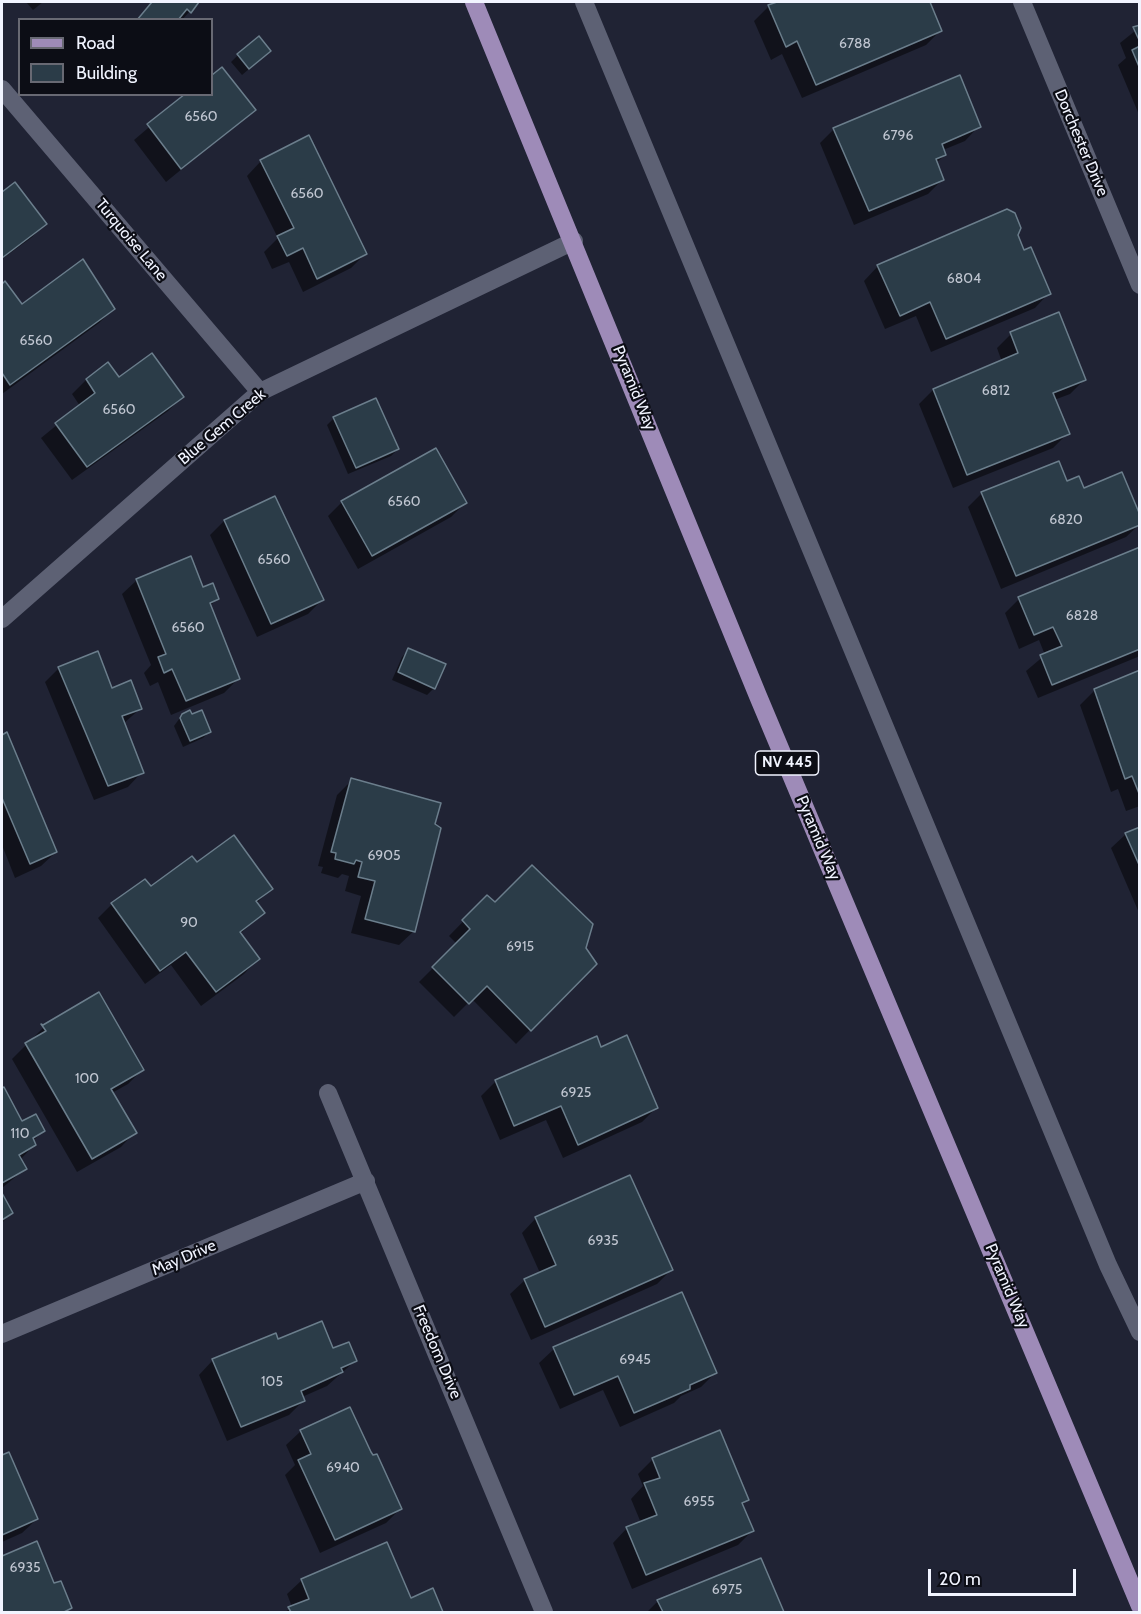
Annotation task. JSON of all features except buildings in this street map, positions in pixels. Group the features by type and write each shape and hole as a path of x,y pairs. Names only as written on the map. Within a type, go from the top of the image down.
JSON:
{"main road":[{"name":"Pyramid Way","path":"474,2 574,241 763,707 1140,1606"}],"street":[{"path":"584,2 1107,1265 1140,1332"},
{"name":"Dorchester Drive","path":"1022,2 1140,285"},
{"name":"Turquoise Lane","path":"2,89 260,392"},
{"name":"Blue Gem Creek","path":"2,619 260,392 574,241"},
{"name":"Freedom Drive","path":"328,1093 544,1612"},
{"name":"May Drive","path":"2,1334 366,1181"}]}
